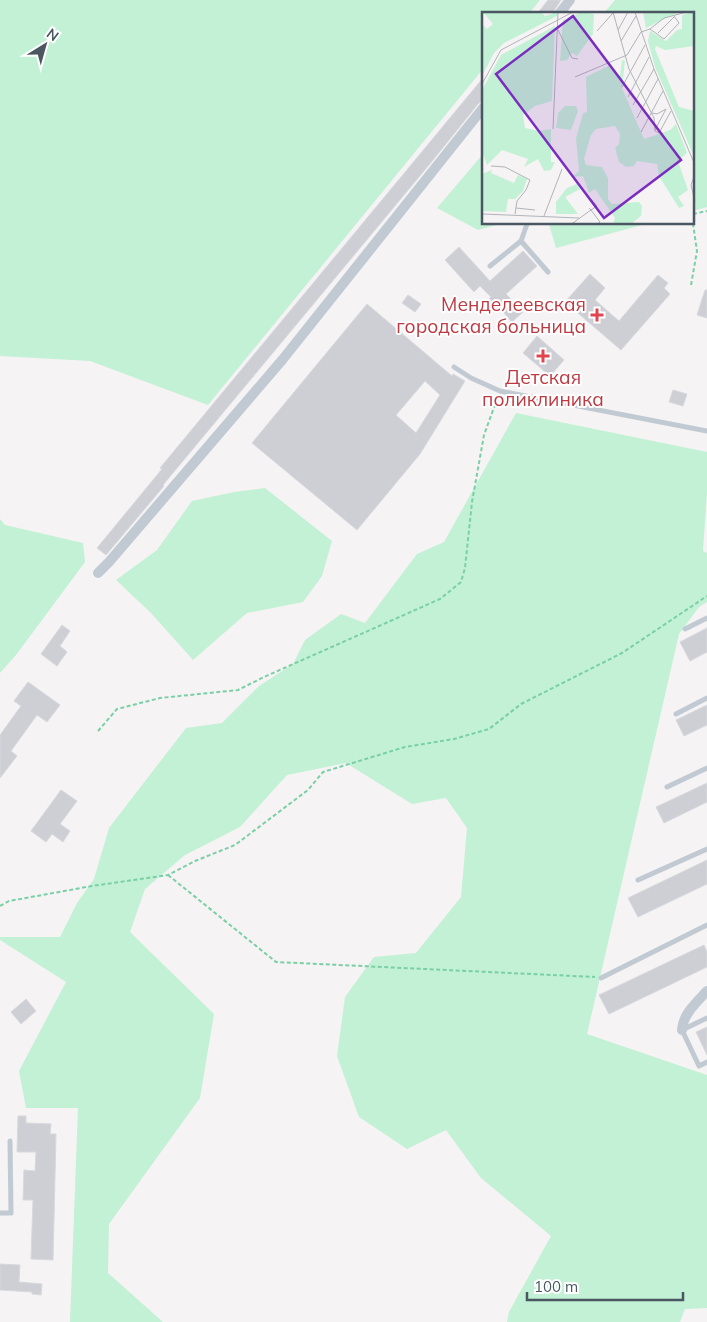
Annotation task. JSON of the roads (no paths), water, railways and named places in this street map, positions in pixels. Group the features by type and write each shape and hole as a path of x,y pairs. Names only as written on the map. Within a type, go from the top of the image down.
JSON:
{"street":[{"path":"561,12 570,0"},
{"path":"98,573 283,358 482,109"},
{"path":"682,1030 682,1022 686,1015 707,991"}],"lane":[{"path":"490,266 521,241 527,225"},
{"path":"521,241 548,272"},
{"path":"454,367 471,378 500,392 707,432"},
{"path":"685,629 707,618"},
{"path":"676,714 707,698"},
{"path":"667,787 707,768"},
{"path":"638,880 707,849"},
{"path":"602,978 707,925"},
{"path":"707,1018 682,1030 699,1066 707,1062"},
{"path":"0,1213 11,1213 10,1140"}],"place":[{"name":"Менделеевская городская больница","path":"597,315"},
{"name":"Детская поликлиника","path":"543,356"}]}
